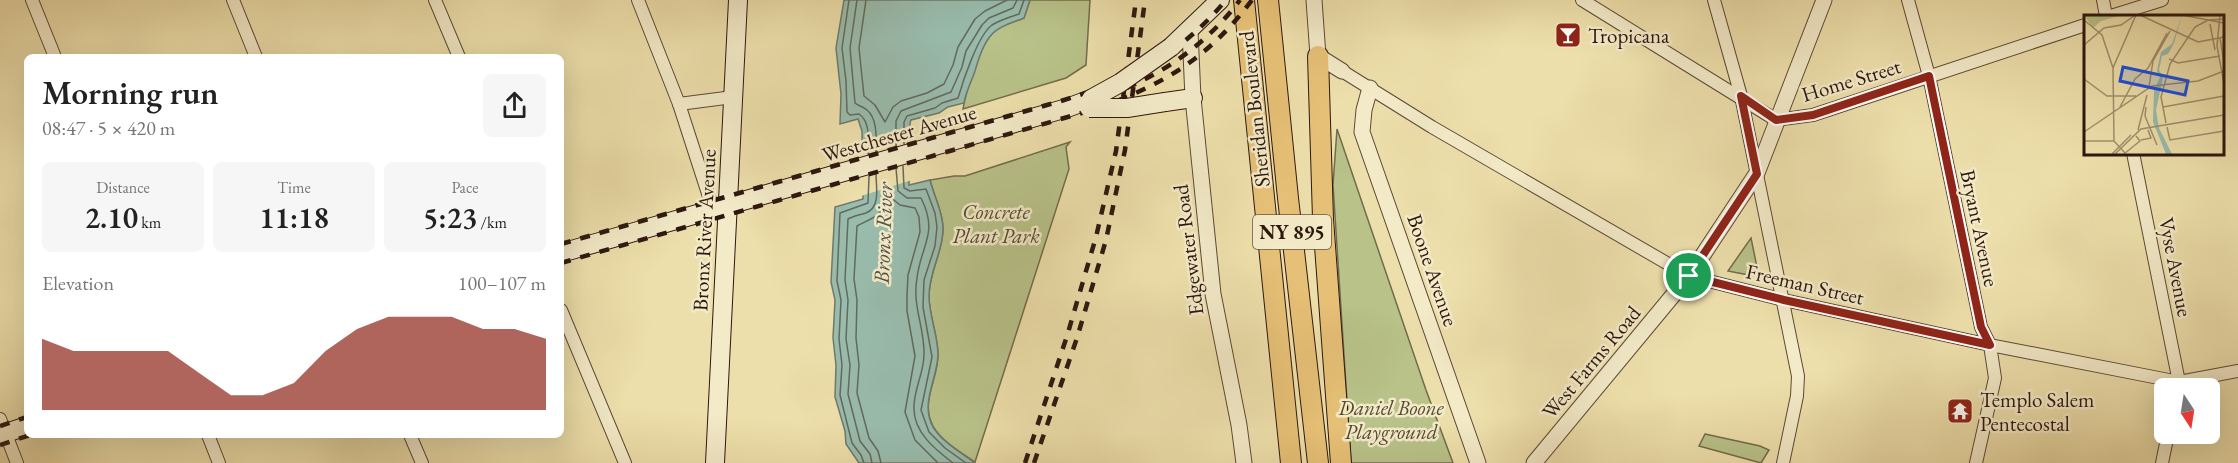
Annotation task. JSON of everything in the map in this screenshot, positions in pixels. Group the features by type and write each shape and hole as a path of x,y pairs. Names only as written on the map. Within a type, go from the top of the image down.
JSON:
{"main road":[{"name":"Bronx River Avenue","path":"715,463 721,207 733,97 738,0"},
{"path":"1090,103 1171,47 1220,0"},
{"name":"Sheridan Boulevard","path":"1244,0 1291,463"},
{"name":"Sheridan Boulevard","path":"1268,0 1318,463"},
{"path":"1318,56 1323,219 1341,463"},
{"name":"Westchester Avenue","path":"564,252 1067,108 1090,103 1127,108 1193,98"},
{"path":"2,429 24,426"}],"street":[{"path":"32,0 54,54"},
{"path":"233,0 255,54"},
{"path":"435,0 458,54"},
{"path":"638,0 721,207"},
{"path":"1314,0 1318,56 1342,71"},
{"path":"1582,0 1741,96 1776,120"},
{"path":"1714,0 1741,96 1784,300 1799,386 1782,463"},
{"name":"West Farms Road","path":"1534,463 1689,276 1757,174 1824,0"},
{"name":"Bryant Avenue","path":"1908,0 1929,76 1981,327 1990,345 1995,378 1976,463"},
{"path":"2103,0 2106,15"},
{"path":"2114,15 2162,0"},
{"name":"Home Street","path":"1776,120 1813,115 2084,25"},
{"name":"Edgewater Road","path":"1190,31 1193,98 1214,302 1235,402 1244,463"},
{"name":"Freeman Street","path":"1342,71 1432,127 1689,276 1784,300 2154,380"},
{"name":"Boone Avenue","path":"1370,88 1364,110 1362,132 1478,463"},
{"path":"679,104 733,97"},
{"name":"Vyse Avenue","path":"2133,154 2178,378"},
{"path":"564,317 625,463"},
{"name":"Freeman Street","path":"2208,378 2238,371"},
{"path":"2,429 17,463"},
{"path":"209,438 219,463"},
{"path":"411,438 422,463"},
{"path":"2162,463 2166,444"}],"green space":[{"path":"1030,0 1090,0 1086,65 1066,78 963,109 974,68 989,38 1000,27 1024,18"},
{"name":"Daniel Boone Playground","path":"1337,129 1453,463 1351,463 1333,185"},
{"name":"Concrete Plant Park","path":"1070,142 1066,147 1069,169 975,462 941,437 929,417 929,400 938,355 929,296 943,229 940,210 930,180 965,176"},
{"path":"1751,238 1759,277 1728,271"},
{"path":"1705,434 1769,450 1761,463 1699,446"}],"water":[{"name":"Bronx River","path":"844,0 1030,0 1024,18 1000,28 987,41 964,103 948,107 939,113 911,120 910,123 909,185 930,180 943,222 941,246 933,270 929,296 938,355 929,400 929,418 942,438 975,463 859,463 846,444 845,431 835,397 836,365 833,338 835,300 831,282 835,207 863,199 862,131 858,119 840,124 841,94 836,48"}],"pier":[{"path":"913,125 912,180 861,196 860,141"}],"railway":[{"path":"1025,463 1067,336 1096,237 1116,151 1136,0"},
{"path":"1034,463 1077,338 1106,240 1125,150 1145,0"},
{"path":"564,243 1086,93 1152,64 1190,37 1226,0"},
{"path":"1108,95 1146,79 1181,57 1213,31 1240,0"},
{"path":"564,262 1117,101 1161,80 1200,55 1218,39 1252,0"},
{"path":"0,426 24,418"},
{"path":"0,445 24,437"}],"place":[{"name":"Tropicana","path":"1568,35"},
{"name":"Templo Salem Pentecostal","path":"1960,411"}],"route":[{"path":"1929,76 1981,327 1990,345 1784,300 1689,276 1757,174 1741,96 1776,120 1813,115 1929,76"}]}
